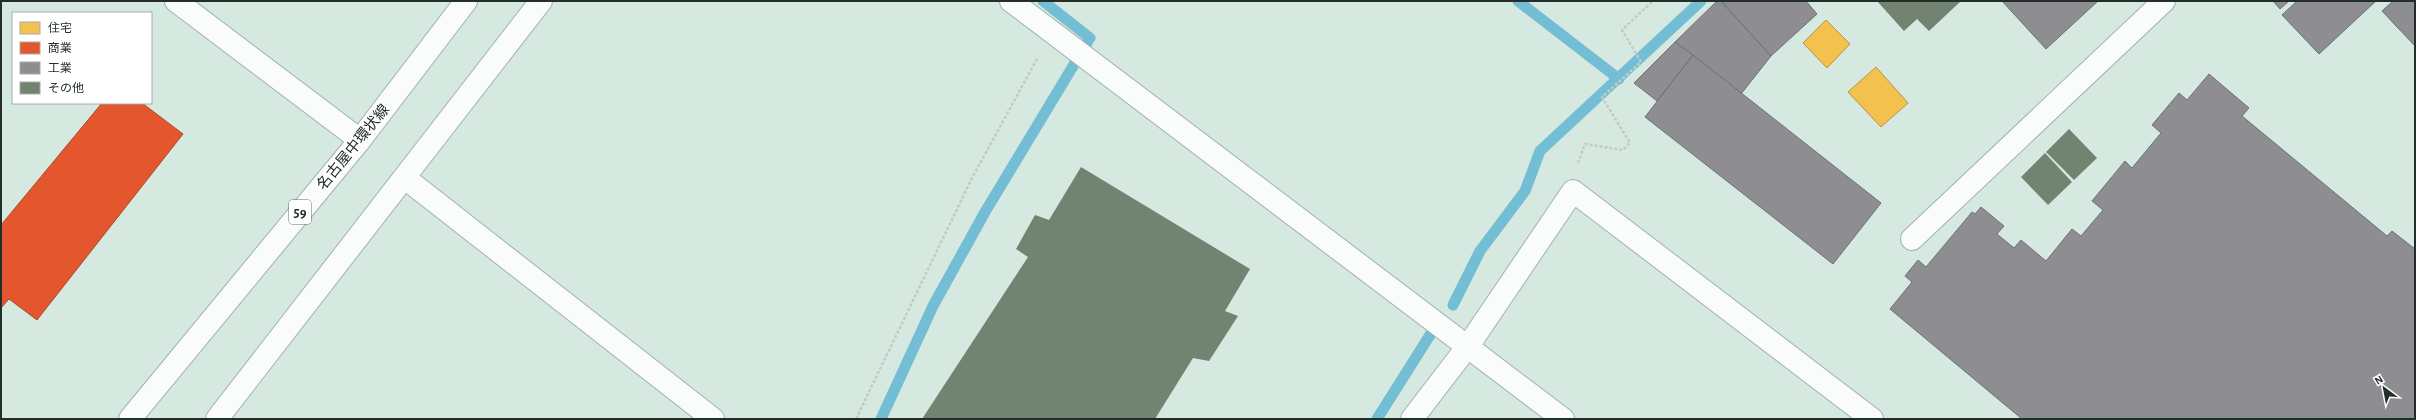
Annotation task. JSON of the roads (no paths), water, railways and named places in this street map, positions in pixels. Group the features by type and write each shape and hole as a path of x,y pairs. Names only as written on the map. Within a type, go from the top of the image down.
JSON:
{"street":[{"path":"176,1 360,140"},
{"name":"名古屋中環状線","path":"130,419 360,140 466,1"},
{"path":"217,419 406,178 541,1"},
{"path":"1011,1 1468,346 1562,419"},
{"path":"1912,239 2164,1"},
{"path":"406,178 713,419"},
{"path":"1412,419 1468,346 1573,190 1872,419"}],"waterway":[{"path":"881,419 933,306 985,212 1090,38 1043,1"},
{"path":"1518,1 1619,79"},
{"path":"1453,305 1480,251 1525,191 1540,151 1701,1"},
{"path":"1377,419 1430,335"}]}
